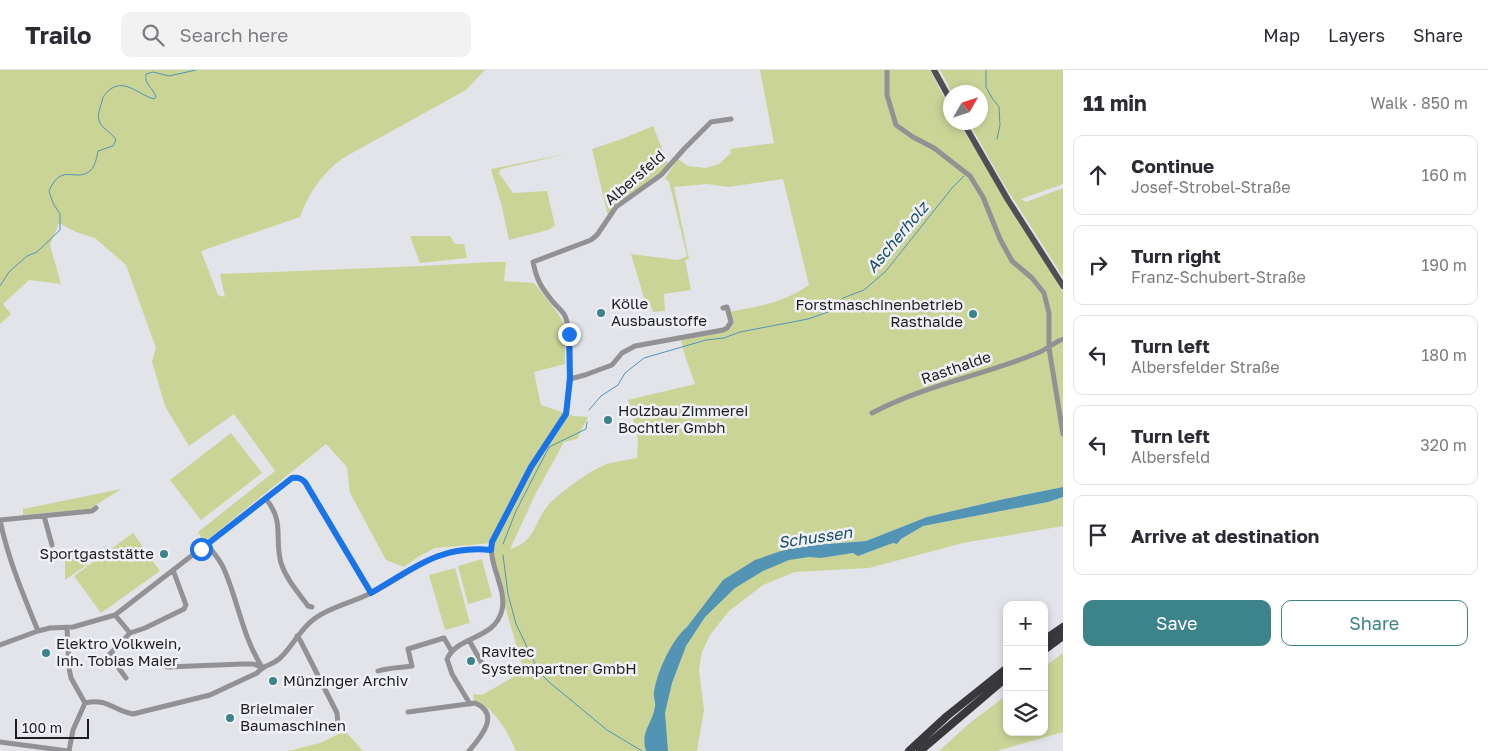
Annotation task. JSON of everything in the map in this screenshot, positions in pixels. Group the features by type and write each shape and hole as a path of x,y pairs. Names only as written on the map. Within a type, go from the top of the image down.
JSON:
{"highway":[{"path":"1058,640 1063,627"},
{"path":"909,751 1003,671"},
{"path":"920,751 1003,680"}],"main road":[{"path":"934,70 943,87"},
{"path":"968,130 1008,200 1063,286"}],"street":[{"path":"887,70 887,95 896,125 934,148 970,176 983,197 1000,239 1012,260 1044,292 1049,313 1048,348 1063,434"},
{"name":"Albersfeld","path":"491,550 492,542 531,467 566,414 570,379 569,334 564,314 540,287 536,279 533,262 591,240 597,235 616,207 661,175 711,122 731,119"},
{"path":"570,379 585,376 612,365 622,353 636,346 727,328 731,322 728,308 723,308"},
{"name":"Rasthalde","path":"872,413 885,406 1048,348 1063,339"},
{"path":"0,645 38,631 50,628 67,628 115,615 292,478 298,478 305,482 371,593"},
{"path":"266,499 276,513 279,528 280,561 284,571 308,606 312,607"},
{"path":"38,631 13,568 0,520 92,511 96,508"},
{"path":"44,516 52,545"},
{"path":"207,544 224,568 257,659 262,667"},
{"path":"84,703 101,701 126,713 140,713 210,695 257,673 262,667 278,660 306,626 318,616 371,593 421,563 442,554 462,550 491,550 501,593 502,608 499,621 492,628 451,650 447,659 452,674 470,704"},
{"path":"126,678 109,655 130,633 145,628 184,609 186,605 174,570"},
{"path":"115,615 130,633"},
{"path":"0,742 69,751 73,730 84,703 68,668 67,628"},
{"path":"297,636 337,713 338,724"},
{"path":"378,670 412,666 408,649 444,638 451,650"},
{"path":"470,640 485,669"},
{"path":"167,667 253,664 262,667"},
{"path":"408,712 475,703 483,706 489,716 487,723 479,739 469,751"}],"green space":[{"path":"0,70 485,70 466,90 343,158 317,184 300,217 201,251 218,295 225,297 220,274 506,262 504,281 534,283 565,325 565,364 534,372 541,405 574,416 588,417 577,439 564,442 535,495 510,549 519,546 530,536 549,504 561,493 603,465 637,458 638,439 628,400 695,384 680,337 723,330 730,325 729,312 780,300 809,285 783,179 728,187 707,184 674,187 689,259 685,260 691,290 664,294 665,311 653,312 649,301 645,301 631,254 678,260 687,256 669,182 665,178 678,159 688,166 706,168 719,164 731,153 730,149 774,143 760,70 930,70 943,95 943,130 963,130 1063,292 1063,336 1059,338 1061,343 1063,342 1063,487 927,517 866,541 814,545 821,558 866,553 893,543 897,544 901,539 923,526 1048,502 1063,497 1063,526 963,543 869,568 795,572 763,585 729,611 710,635 702,652 699,669 704,710 697,751 516,751 509,736 494,714 481,703 474,700 473,694 482,695 524,671 501,593 491,550 492,543 435,548 404,567 386,560 350,493 347,467 326,444 201,545 197,540 201,537 198,532 275,471 234,414 189,446 165,406 152,361 156,348 126,265 95,238 76,232 59,223 50,245 61,284 29,280 3,304 11,314 0,324"},
{"path":"940,70 1063,70 1063,184 1021,199 1026,202 1063,188 1063,277 1003,183 973,130 988,130 988,85 948,85"},
{"path":"653,126 669,166 654,179 621,201 608,216 592,149"},
{"path":"570,153 501,169 499,173 513,193 547,191 555,226 548,230 509,240 491,169"},
{"path":"410,236 450,236 455,244 464,244 467,258 420,263"},
{"path":"231,433 262,473 201,520 170,480"},
{"path":"121,489 90,509 23,515 23,509"},
{"path":"133,533 160,571 101,613 74,576"},
{"path":"83,552 88,564 65,580 65,556"},
{"path":"482,559 492,597 468,604 458,566"},
{"path":"455,568 470,623 445,630 429,575"},
{"path":"1063,653 1063,732 997,751 939,751 971,722 1003,698 1003,736 1048,736 1048,664"},
{"path":"345,731 363,751 288,751 320,743"}],"water":[{"path":"1063,487 1063,497 1048,502 923,526 901,539 897,544 893,543 858,556 853,553 789,560 763,571 735,588 705,617 686,646 672,683 665,713 668,751 646,751 644,738 654,713 654,692 662,666 676,639 723,580 755,560 784,550 814,545 866,541 927,517"}],"waterway":[{"path":"0,286 9,272 27,256 37,252 60,230 60,214 53,203 49,191 54,182 64,175 85,174 94,166 98,151 113,146 116,140 102,126 99,118 102,99 108,91 114,87 125,86 154,99 156,97 146,81 146,74 153,72 169,76 196,70"},
{"name":"Ascherholz","path":"986,70 986,87 999,107 1000,125 997,139"},
{"name":"Ascherholz","path":"589,410 601,396 618,385 625,373 644,358 706,340 724,338 740,332 808,319 828,312 843,298 864,290 886,271 952,188 964,176"},
{"name":"Ascherholz","path":"503,544 516,511 549,447 586,429 587,422"},
{"name":"Ascherholz","path":"503,555 508,594 516,624 539,672 607,730 642,751"}],"place":[{"name":"Kölle Ausbaustoffe","path":"601,313"},
{"name":"Forstmaschinenbetrieb Rasthalde","path":"973,314"},
{"name":"Holzbau Zimmerei Bochtler Gmbh","path":"608,420"},
{"name":"Sportgaststätte","path":"164,554"},
{"name":"Elektro Volkwein, Inh. Tobias Maier","path":"46,653"},
{"name":"Ravitec Systempartner GmbH","path":"471,661"},
{"name":"Münzinger Archiv","path":"273,681"},
{"name":"Brielmaier Baumaschinen","path":"230,718"}],"route":[{"path":"201,549 292,478 296,477 305,482 371,593 421,563 442,554 462,550 491,550 492,542 531,467 566,414 570,379 569,334"}],"water label":[{"name":"Schussen","path":"815,537"}]}
